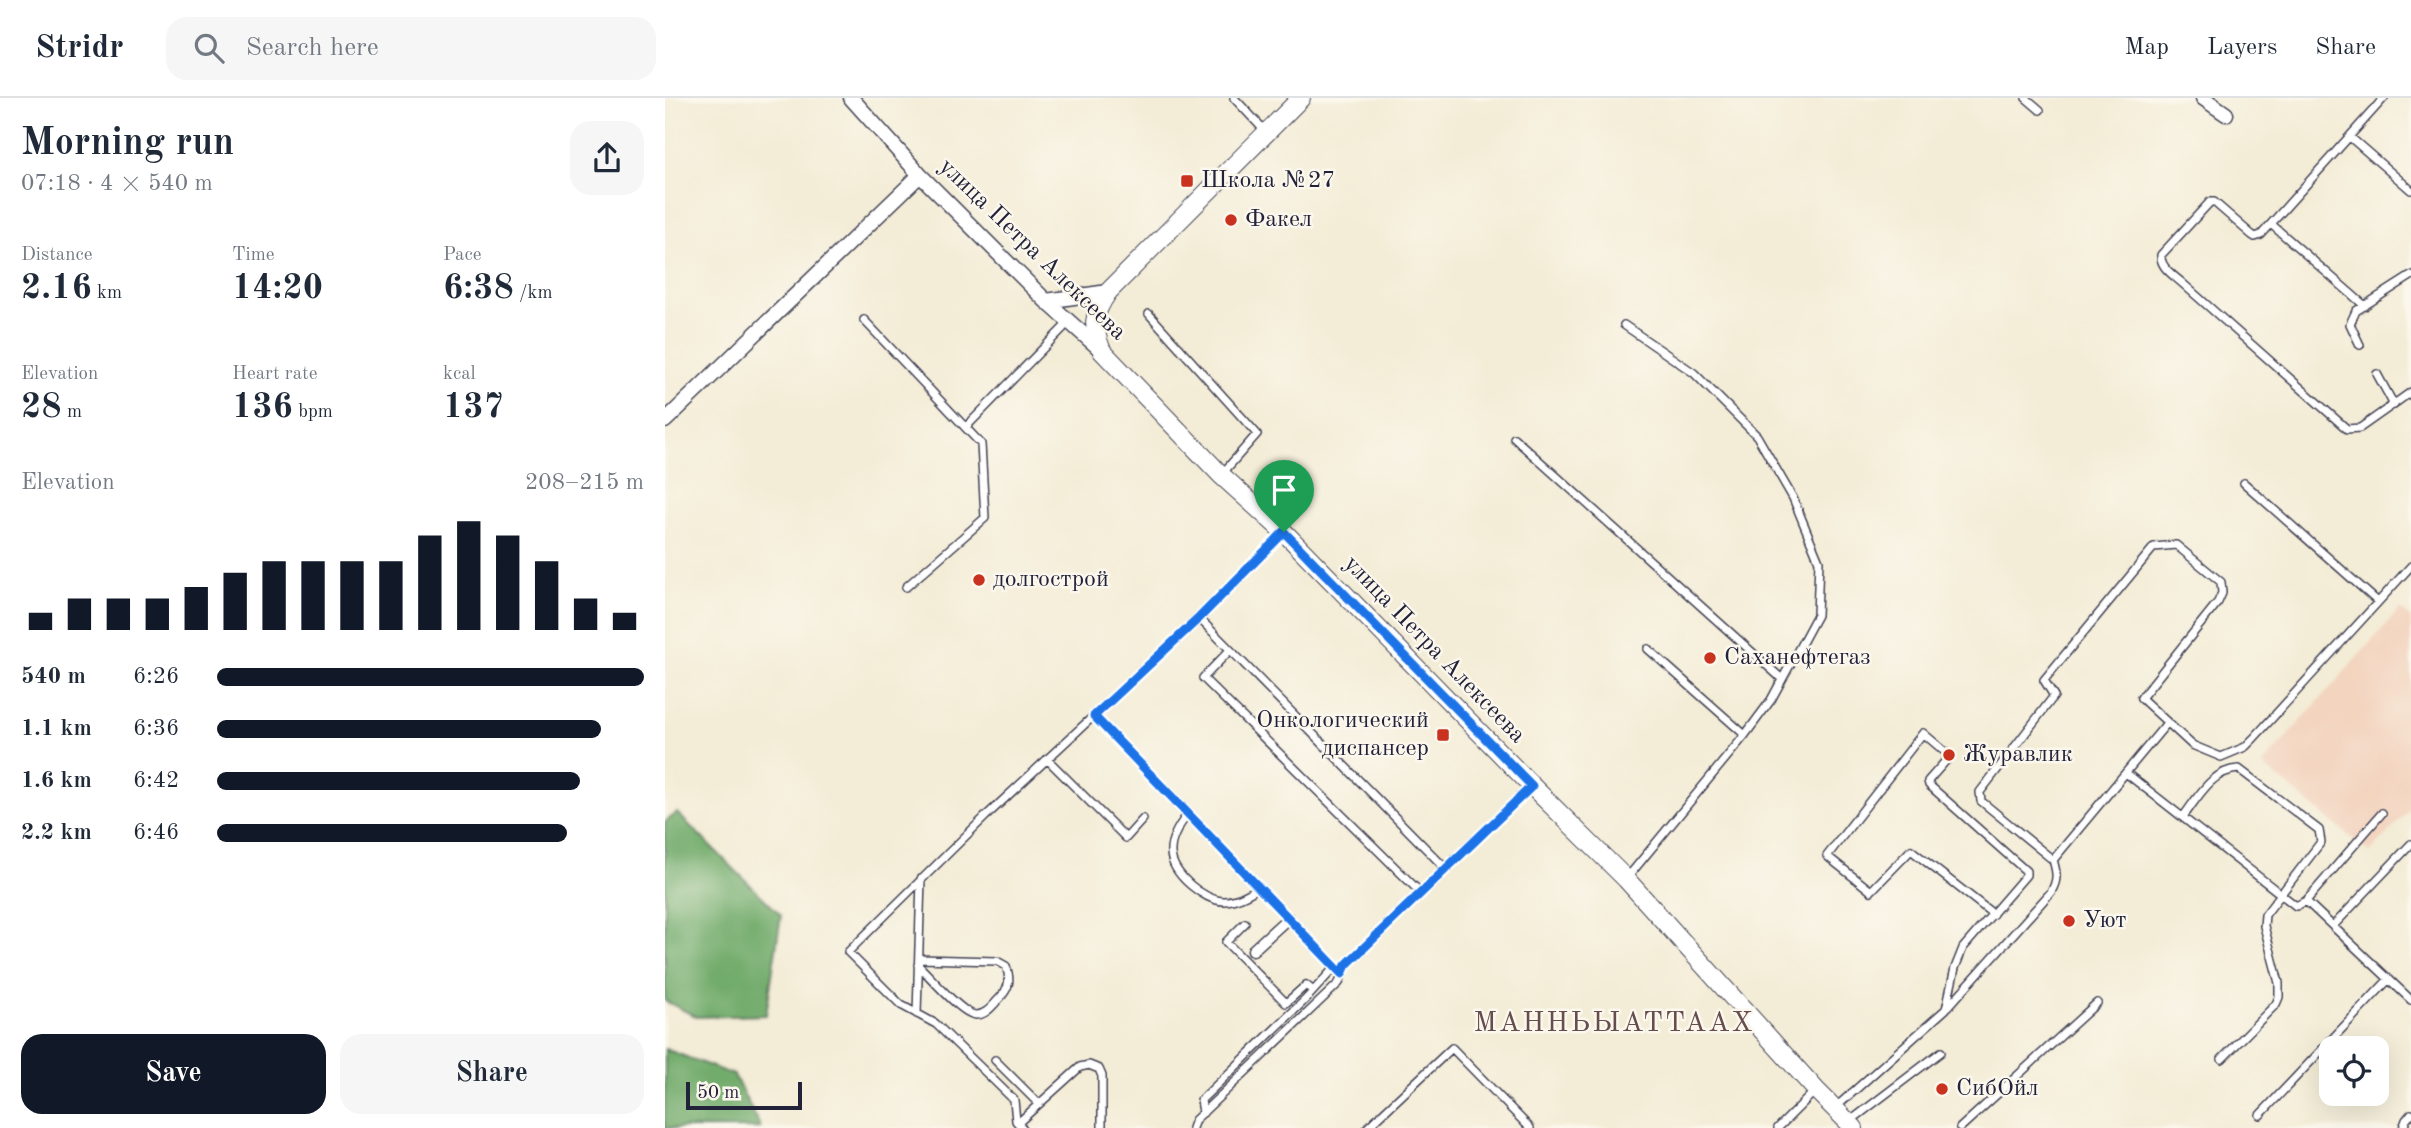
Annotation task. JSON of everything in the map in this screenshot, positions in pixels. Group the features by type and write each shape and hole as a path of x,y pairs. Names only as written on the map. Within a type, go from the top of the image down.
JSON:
{"street":[{"name":"улица Петра Алексеева","path":"851,98 920,175 1046,301 1102,351 1221,475 1284,532 1532,786 1626,878 1816,1090 1851,1125"},
{"path":"1102,351 1095,333 1094,321 1098,306 1108,292 1301,98"},
{"path":"2203,98 2226,114"},
{"path":"665,421 920,175"},
{"path":"1046,301 1108,292"},
{"path":"1253,950 1288,918"}],"lane":[{"path":"1234,98 1266,132"},
{"path":"2026,98 2040,110"},
{"path":"2383,98 2261,235 2255,237 2214,201 2210,201 2161,255 2162,264 2347,429 2360,428 2411,392"},
{"path":"2350,136 2411,190"},
{"path":"2271,224 2365,306"},
{"path":"2360,345 2350,324 2356,311 2411,276"},
{"path":"1149,314 1257,434 1221,475"},
{"path":"864,320 981,444 985,518 906,586"},
{"path":"966,427 1070,321"},
{"path":"1623,325 1694,373 1756,436 1793,498 1819,561 1817,615 1771,700 1626,878"},
{"path":"2377,374 2394,405"},
{"path":"1514,438 1782,679"},
{"path":"2244,484 2378,601"},
{"path":"1102,1128 1102,1076 1099,1069 1080,1067 1039,1104 1020,1126 1016,1121 1014,1100 936,1024 901,1005 848,952 1047,759 1199,618 1284,532"},
{"path":"1835,1108 1946,1009 2057,883 2053,860 1981,801 1980,792 2054,696 2044,680 2154,547 2176,545 2221,582 2223,593 2141,698 2192,745 2221,757 2245,747 2410,568"},
{"path":"1199,618 1446,869"},
{"path":"1648,649 1745,735"},
{"path":"1230,650 1203,678 1420,892"},
{"path":"1094,716 1342,974"},
{"path":"2053,860 2167,723"},
{"path":"1946,1009 1955,968 1963,948 1993,914 2027,873 1929,785 1928,781 1950,756 1923,733 1827,856 1871,891 1911,850 1993,914"},
{"path":"1047,759 1126,838 1143,819"},
{"path":"2183,817 2210,781 2239,769 2319,830 2321,842 2265,915 2264,921 2281,989 2276,1004 2222,1059"},
{"path":"2126,773 2296,906 2306,901 2382,813"},
{"path":"1192,1128 1195,1120 1339,983 1346,965 1532,786"},
{"path":"1188,814 1174,835 1171,853 1176,869 1194,889 1208,897 1224,901 1244,897 1259,887"},
{"path":"2333,926 2411,844"},
{"path":"917,1014 921,879"},
{"path":"2306,901 2411,1000"},
{"path":"1245,923 1226,942 1286,1003 1306,985 1313,991"},
{"path":"997,961 1006,965 1011,979 1006,992 985,1013 974,1015 964,1010 918,962 997,961"},
{"path":"1203,1113 1201,1100 1335,967"},
{"path":"2260,1115 2389,979"},
{"path":"1960,1128 2097,1003"},
{"path":"1369,1127 1452,1048 1530,1128"},
{"path":"1851,1125 1941,1052"},
{"path":"995,1060 1039,1104"},
{"path":"1778,1128 1816,1090"},
{"path":"2403,1128 2411,1114"}],"shaded area":[{"path":"2400,609 2411,618 2411,808 2370,853 2262,765"}],"green space":[{"path":"677,813 781,915 766,1015 697,1017 665,1001 665,822"},
{"path":"665,1049 734,1075 761,1128 665,1128"}],"place":[{"name":"Школа №27","path":"1187,181"},
{"name":"Факел","path":"1231,220"},
{"name":"долгострой","path":"979,580"},
{"name":"Саханефтегаз","path":"1710,658"},
{"name":"Онкологический диспансер","path":"1443,735"},
{"name":"Журавлик","path":"1949,755"},
{"name":"Уют","path":"2069,921"},
{"name":"СибОйл","path":"1942,1089"}],"district":[{"name":"МАННЬЫАТТААХ","path":"1614,1024"}],"route":[{"path":"1284,532 1532,786 1346,965 1342,974 1094,716 1199,618 1284,532"}]}
